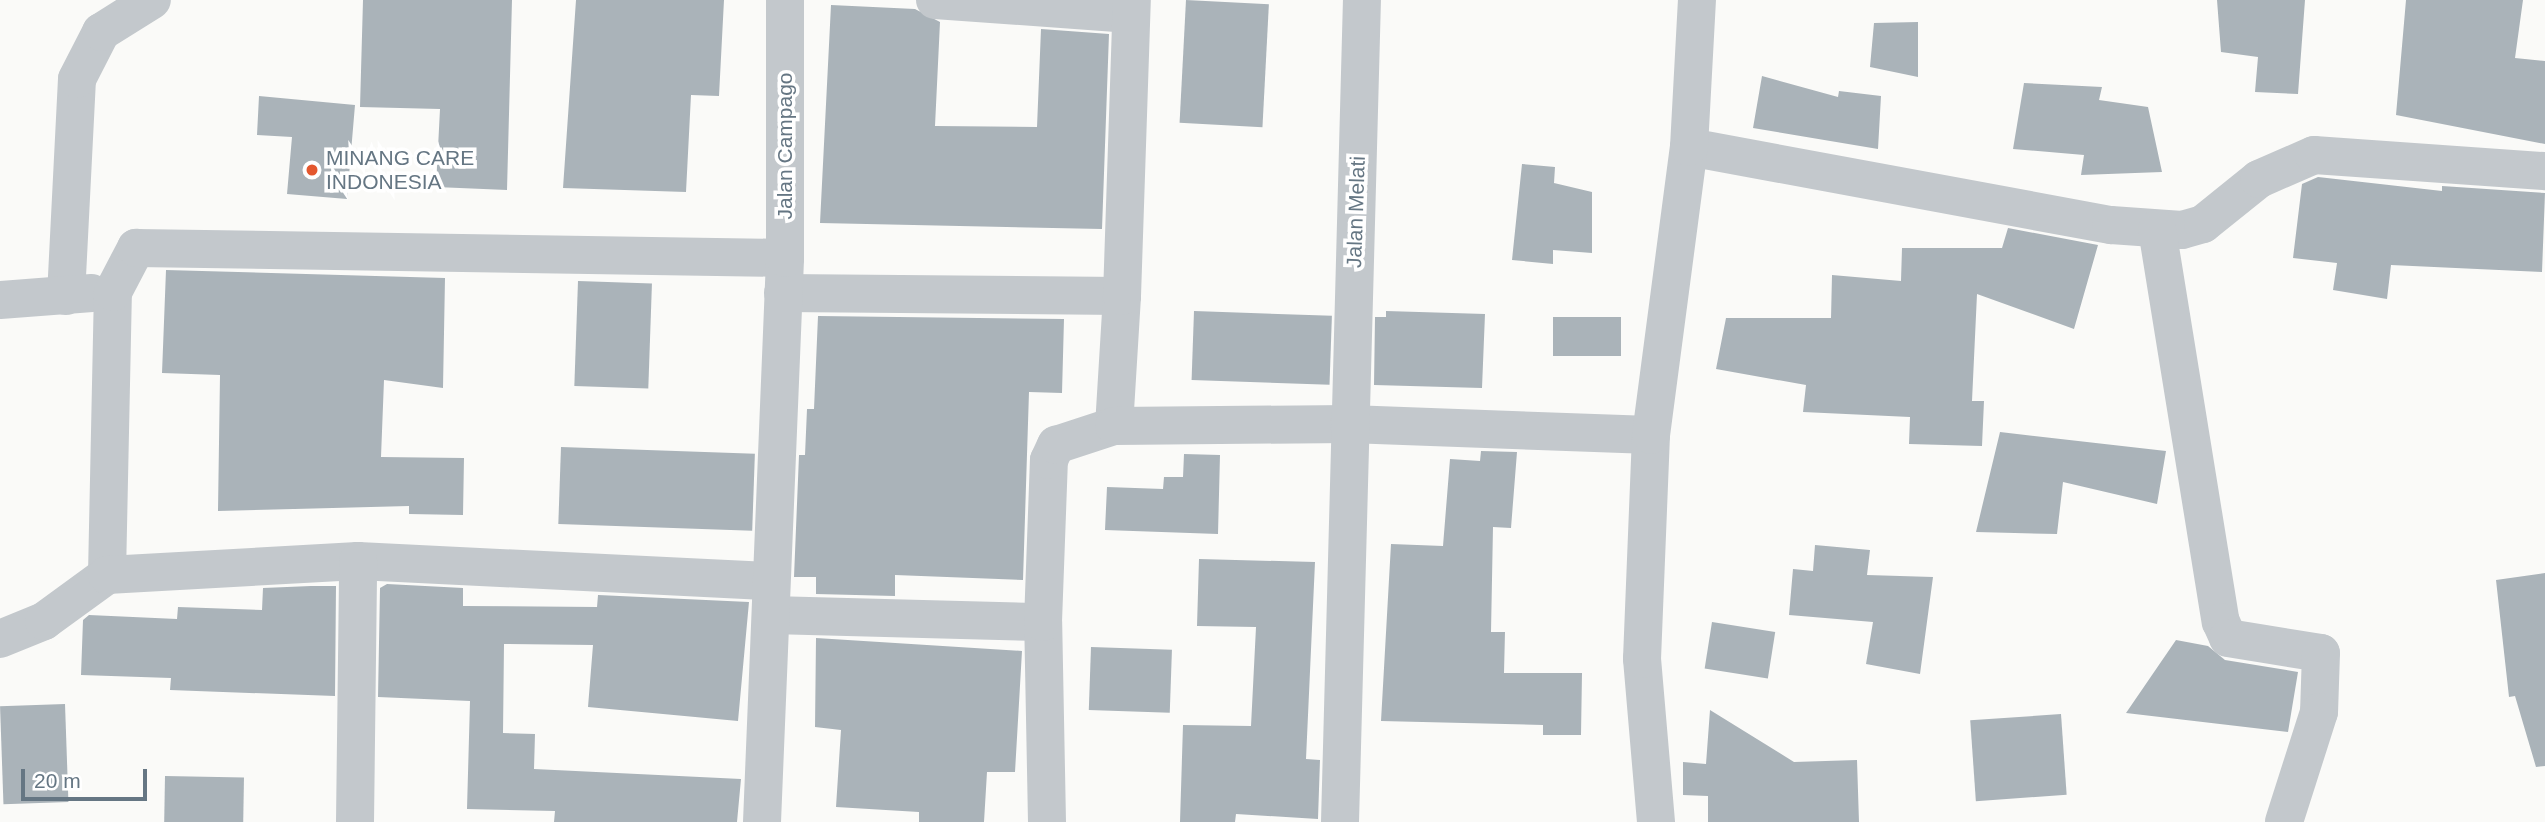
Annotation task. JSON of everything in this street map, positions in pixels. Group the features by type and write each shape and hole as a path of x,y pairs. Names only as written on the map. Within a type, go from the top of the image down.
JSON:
{"street":[{"path":"66,296 77,79 101,32 152,0"},
{"name":"Jalan Campago","path":"762,822 784,275 786,0"},
{"path":"935,0 1131,7 1122,296 1114,426"},
{"name":"Jalan Melati","path":"1340,822 1362,0"},
{"path":"1656,822 1642,659 1651,435 1689,147 1697,0"},
{"path":"1689,147 2157,229 2203,224 2259,179 2314,155 2545,171"},
{"path":"2157,229 2221,621 2228,638 2322,653 2319,712 2284,822"},
{"path":"107,575 114,292 128,254 150,246 784,275 1122,296"},
{"path":"0,300 114,292"},
{"path":"1046,822 1042,622 1049,460 1056,445 1114,426 1349,424 1651,435"},
{"path":"355,822 358,561"},
{"path":"0,639 44,621 107,575 358,561 1042,622"}],"building":[{"path":"363,0 512,0 507,190 436,187 440,109 360,107"},
{"path":"576,0 724,0 719,96 691,95 686,192 563,188"},
{"path":"1186,0 1269,4 1262,127 1180,123"},
{"path":"2217,0 2305,0 2298,94 2255,92 2258,57 2221,52"},
{"path":"2406,0 2523,0 2515,58 2545,61 2545,144 2396,115"},
{"path":"831,5 915,9 940,22 935,126 1037,127 1041,29 1109,34 1102,229 820,223"},
{"path":"1918,22 1918,77 1870,67 1874,23"},
{"path":"1762,76 1838,97 1839,91 1881,96 1878,149 1753,128"},
{"path":"2024,83 2102,87 2099,100 2148,107 2162,172 2081,175 2084,155 2013,149"},
{"path":"259,96 355,105 347,199 287,194 292,137 257,135"},
{"path":"1522,164 1555,167 1554,183 1592,192 1592,253 1553,250 1553,264 1512,260"},
{"path":"2318,177 2442,191 2442,186 2545,193 2542,272 2391,265 2387,299 2333,290 2337,263 2293,258 2302,184"},
{"path":"2008,228 2098,245 2074,329 1977,294 1972,401 1984,401 1982,446 1909,444 1910,417 1803,412 1806,385 1716,369 1726,318 1831,318 1832,275 1901,281 1902,248 2002,248"},
{"path":"166,270 445,278 443,388 384,380 381,457 464,458 463,515 409,514 409,506 218,511 220,375 162,373"},
{"path":"578,281 652,284 648,389 574,386"},
{"path":"1194,311 1332,316 1330,385 1192,380"},
{"path":"1386,311 1485,314 1482,388 1374,385 1375,317 1386,317"},
{"path":"818,316 1064,319 1062,393 1029,392 1023,580 895,575 895,596 816,594 816,577 794,577 799,455 805,455 807,409 814,409"},
{"path":"1553,317 1621,317 1621,356 1553,356"},
{"path":"2000,432 2166,451 2157,504 2063,482 2057,534 1976,532"},
{"path":"561,447 755,454 752,531 558,524"},
{"path":"1481,451 1517,452 1511,528 1493,527 1491,632 1505,632 1504,673 1582,673 1581,735 1543,735 1543,725 1381,721 1391,544 1443,546 1450,459 1480,461"},
{"path":"1184,454 1220,455 1218,534 1105,530 1107,487 1163,489 1164,477 1183,477"},
{"path":"1815,545 1870,550 1867,575 1933,577 1920,674 1866,664 1873,622 1789,615 1793,569 1813,571"},
{"path":"1199,559 1315,562 1306,759 1320,760 1318,819 1236,814 1235,822 1180,822 1183,725 1251,726 1256,627 1197,626"},
{"path":"2545,573 2545,766 2536,767 2515,696 2509,697 2496,580"},
{"path":"387,584 463,588 463,606 597,607 598,595 749,602 738,721 588,707 593,645 504,644 503,733 535,734 534,769 741,779 737,822 554,822 555,811 467,809 470,701 378,697 380,588"},
{"path":"336,586 335,696 170,690 171,678 81,675 83,620 89,615 177,619 178,607 262,610 263,588"},
{"path":"1712,622 1775,632 1768,678 1705,668"},
{"path":"816,638 1022,651 1015,772 987,772 984,822 919,822 919,812 836,807 841,730 815,727"},
{"path":"2176,640 2208,646 2225,660 2298,672 2288,732 2126,713"},
{"path":"1091,647 1172,650 1170,713 1089,710"},
{"path":"65,704 68,802 3,804 0,706"},
{"path":"1710,710 1794,762 1857,760 1859,822 1708,822 1708,796 1683,795 1683,762 1706,764"},
{"path":"2061,714 2067,795 1976,801 1970,720"},
{"path":"165,776 244,777 243,822 164,822"}],"place":[{"name":"MINANG CARE INDONESIA","path":"312,170"}]}
